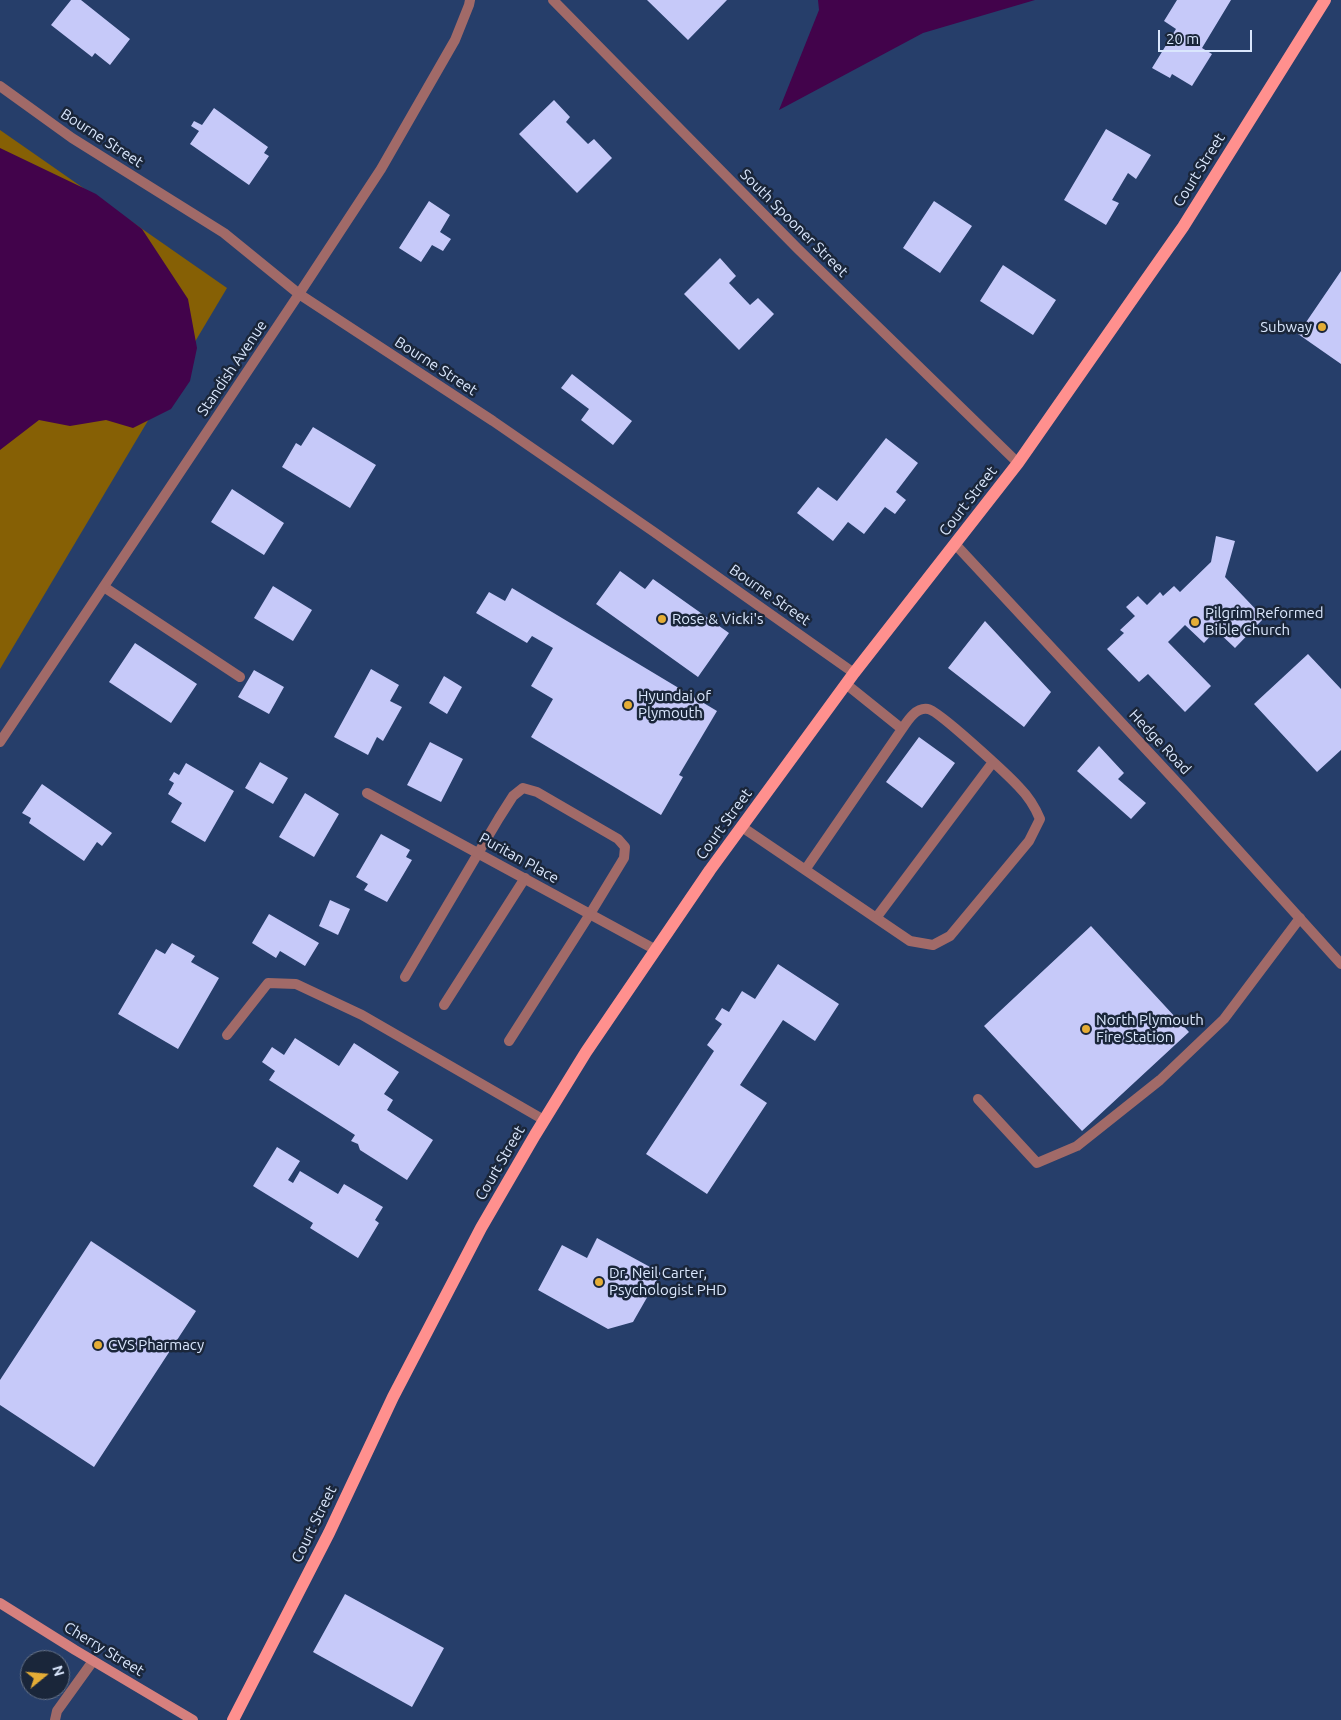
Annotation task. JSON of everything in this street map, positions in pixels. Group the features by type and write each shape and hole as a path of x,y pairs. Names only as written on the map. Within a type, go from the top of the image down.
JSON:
{"main road":[{"name":"Court Street","path":"233,1720 329,1533 393,1397 473,1243 544,1120 586,1052 742,827 850,678 1018,463 1183,227 1325,0"},
{"name":"Cherry Street","path":"0,1603 193,1720"}],"street":[{"name":"Standish Avenue","path":"0,742 381,168 436,75 454,40 470,0"},
{"name":"South Spooner Street","path":"553,0 798,249 1018,463"},
{"name":"Bourne Street","path":"0,86 72,138 224,233 299,294 493,421 654,532 850,678 902,728"},
{"name":"Hedge Road","path":"955,544 1183,789 1341,964"},
{"path":"104,588 240,677"},
{"path":"742,827 805,870 910,941 933,945 950,936 1029,841 1040,819 1034,806 1019,786 945,719 931,709 926,708 914,713 902,728 805,870"},
{"path":"876,918 993,762"},
{"path":"405,977 513,796 522,788 537,792 618,839 625,847 624,858 509,1041"},
{"name":"Puritan Place","path":"367,793 656,950"},
{"path":"444,1006 525,878"},
{"path":"978,1099 1037,1163 1077,1146 1160,1080 1224,1019 1300,918"},
{"path":"227,1035 268,983 296,984 362,1015 544,1120"},
{"path":"55,1720 57,1711 94,1661"}],"shaded area":[{"path":"818,0 1035,0 923,33 779,110 819,10"},
{"path":"0,130 227,288 0,669"},
{"path":"0,148 96,194 142,229 188,299 197,348 190,381 171,409 133,428 106,420 70,426 39,420 0,450"}],"building":[{"path":"71,0 81,0 130,39 110,65 95,53 92,57 51,25"},
{"path":"647,0 727,0 688,40"},
{"path":"1177,0 1231,0 1202,48 1212,54 1192,86 1172,74 1170,78 1152,68 1176,29 1164,21"},
{"path":"554,100 570,117 566,122 588,144 594,139 612,158 577,193 519,134"},
{"path":"214,108 268,147 264,153 269,156 249,185 190,144 199,131 191,126 194,121 202,125"},
{"path":"1106,129 1151,155 1136,179 1128,173 1112,200 1119,203 1106,225 1064,200"},
{"path":"429,201 450,215 440,232 451,239 443,251 432,245 421,262 399,248"},
{"path":"934,201 972,226 940,273 903,248"},
{"path":"720,258 736,276 729,283 750,305 758,298 774,314 739,350 684,294"},
{"path":"1003,265 1056,300 1033,335 980,301"},
{"path":"1341,271 1341,364 1298,334"},
{"path":"572,374 632,421 613,445 581,420 589,409 561,388"},
{"path":"313,427 376,465 350,508 282,467 296,443 301,446"},
{"path":"886,438 918,463 896,492 906,500 895,514 885,507 864,534 848,522 833,541 797,513 818,487 837,501"},
{"path":"232,489 284,523 264,555 211,522"},
{"name":"Pilgrim Reformed Bible Church","path":"1216,536 1235,541 1225,577 1264,618 1235,648 1216,630 1204,643 1185,625 1168,642 1211,686 1185,712 1148,674 1139,682 1107,649 1124,633 1120,630 1135,616 1126,607 1138,596 1147,605 1160,592 1163,596 1174,586 1180,592 1211,562"},
{"name":"Rose & Vicki's","path":"620,571 645,589 653,579 729,633 698,677 596,604"},
{"path":"273,586 312,610 293,641 254,618"},
{"name":"Hyundai of Plymouth","path":"512,588 717,711 679,775 683,777 661,815 531,737 553,699 531,686 553,648 532,636 527,643 476,613 489,592 505,601"},
{"path":"985,621 1051,692 1024,727 948,668"},
{"path":"135,643 197,684 171,723 109,682"},
{"path":"1308,654 1341,689 1341,750 1317,772 1254,704"},
{"path":"371,669 399,685 390,701 402,707 383,741 377,737 368,755 334,737"},
{"path":"254,670 284,687 269,714 238,697"},
{"path":"444,676 462,687 447,714 429,703"},
{"path":"919,737 955,763 922,808 886,782"},
{"path":"430,742 463,759 441,802 407,785"},
{"path":"1099,746 1124,773 1118,779 1146,803 1131,819 1077,771"},
{"path":"260,762 288,778 273,804 245,788"},
{"path":"186,763 234,791 205,842 171,822 182,803 168,794 174,783 169,780 174,772 179,775"},
{"path":"42,784 112,833 102,846 97,842 84,861 29,823 31,818 22,813"},
{"path":"305,793 339,814 314,857 279,837"},
{"path":"381,834 410,850 406,857 412,860 387,902 364,890 368,884 356,877"},
{"path":"330,900 350,909 338,935 319,926"},
{"path":"269,914 319,943 305,966 280,951 276,958 252,943"},
{"name":"North Plymouth Fire Station","path":"1091,926 1189,1032 1082,1131 984,1026"},
{"path":"172,943 195,956 191,962 219,978 178,1049 118,1014 156,949 165,954"},
{"path":"778,964 839,1004 815,1041 783,1020 740,1085 767,1103 707,1194 646,1154 714,1051 707,1045 722,1024 715,1019 722,1008 729,1012 742,991 755,999"},
{"path":"295,1038 339,1066 354,1043 399,1072 384,1094 393,1100 387,1110 433,1140 407,1180 360,1150 358,1144 351,1141 355,1135 269,1080 275,1071 262,1062 272,1047 284,1055"},
{"path":"277,1147 300,1161 288,1180 293,1183 300,1171 338,1194 344,1184 383,1207 375,1220 379,1223 358,1258 310,1228 313,1223 253,1186"},
{"name":"Dr. Neil Carter, Psychologist PHD","path":"597,1238 661,1273 633,1322 608,1329 538,1290 562,1245 587,1258"},
{"name":"CVS Pharmacy","path":"91,1241 196,1311 94,1467 0,1405 0,1380"},
{"path":"345,1594 444,1648 412,1707 313,1652"}],"place":[{"name":"Subway","path":"1322,327"},
{"name":"Rose & Vicki's","path":"662,619"},
{"name":"Pilgrim Reformed Bible Church","path":"1195,622"},
{"name":"Hyundai of Plymouth","path":"628,705"},
{"name":"North Plymouth Fire Station","path":"1086,1029"},
{"name":"Dr. Neil Carter, Psychologist PHD","path":"599,1282"},
{"name":"CVS Pharmacy","path":"98,1345"}]}
